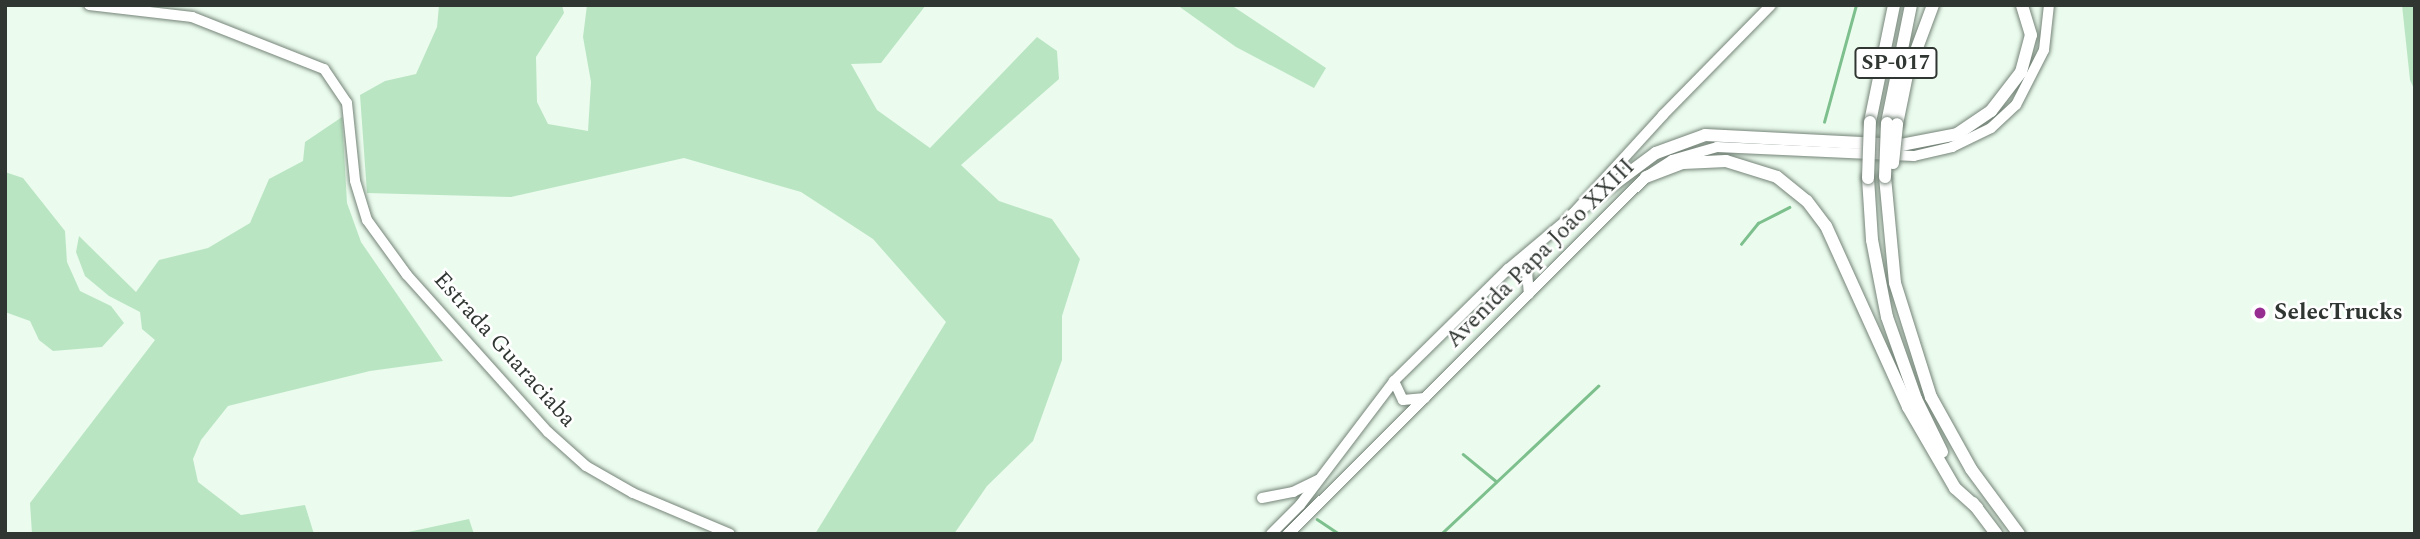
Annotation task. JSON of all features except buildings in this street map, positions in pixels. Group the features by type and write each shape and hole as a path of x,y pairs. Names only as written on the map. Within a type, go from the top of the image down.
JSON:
{"highway":[{"name":"SP-017","path":"1894,5 1870,122 1868,178 1877,276 1899,358 1946,460 1977,508"},
{"name":"SP-017","path":"1892,124 1911,5"},
{"path":"1933,5 1892,124 1888,202 1895,283 1931,397 1971,469 2019,534"},
{"path":"1570,217 1656,153 1704,135 1900,145 1957,134 1991,111 2021,72 2031,35 2022,5"},
{"path":"1646,177 1683,163 1726,160 1777,177 1807,201 1826,226 1908,407 1955,488 1977,508 1996,534"}],"main road":[{"name":"Estrada Guaraciaba","path":"89,5 192,18 291,52 330,74 348,110 359,200 382,245 548,432 610,482 730,534"},
{"name":"Avenida Papa João XXIII","path":"1270,534 1300,505 1394,381 1508,269 1570,217 1663,115 1771,5"},
{"name":"Avenida Papa João XXIII","path":"1288,534 1646,177 1672,160 1717,147 1914,156 1952,147 1991,128 2016,105 2045,50 2049,5"},
{"path":"1508,269 1527,272 1529,294"},
{"path":"1394,381 1404,400 1428,397"},
{"path":"1262,498 1293,492 1321,479"},
{"path":"1300,505 1318,499 1341,483"}],"green space":[{"path":"439,5 562,5 564,13 536,57 537,102 548,124 588,131 591,82 583,37 587,5 926,5 881,63 851,64 877,110 930,148 1037,37 1057,51 1059,79 961,165 999,201 1052,219 1080,259 1062,316 1062,360 1033,441 987,486 954,534 815,534 946,322 873,239 801,192 684,158 511,197 367,193 360,95 385,81 416,74 437,27"},
{"path":"1177,5 1231,5 1326,68 1314,88 1236,47"},
{"path":"2402,5 2415,5 2415,91 2410,80"},
{"path":"342,117 347,203 361,242 443,361 370,371 228,406 201,440 193,459 198,482 241,515 305,505 314,534 32,534 30,503 155,340 142,329 140,312 109,296 85,276 76,252 79,236 136,292 159,260 208,248 250,223 269,179 303,161 305,142"},
{"path":"5,172 23,178 65,231 67,262 80,291 111,306 124,323 102,347 53,351 39,340 30,321 5,312"},
{"path":"469,519 474,534 399,534"}],"waterway":[{"path":"1824,122 1856,5"},
{"path":"1741,244 1758,223 1789,207"},
{"path":"1441,534 1598,386"},
{"path":"1463,454 1496,481"},
{"path":"1317,519 1339,534"}],"place":[{"name":"SelecTrucks","path":"2260,313"}]}
